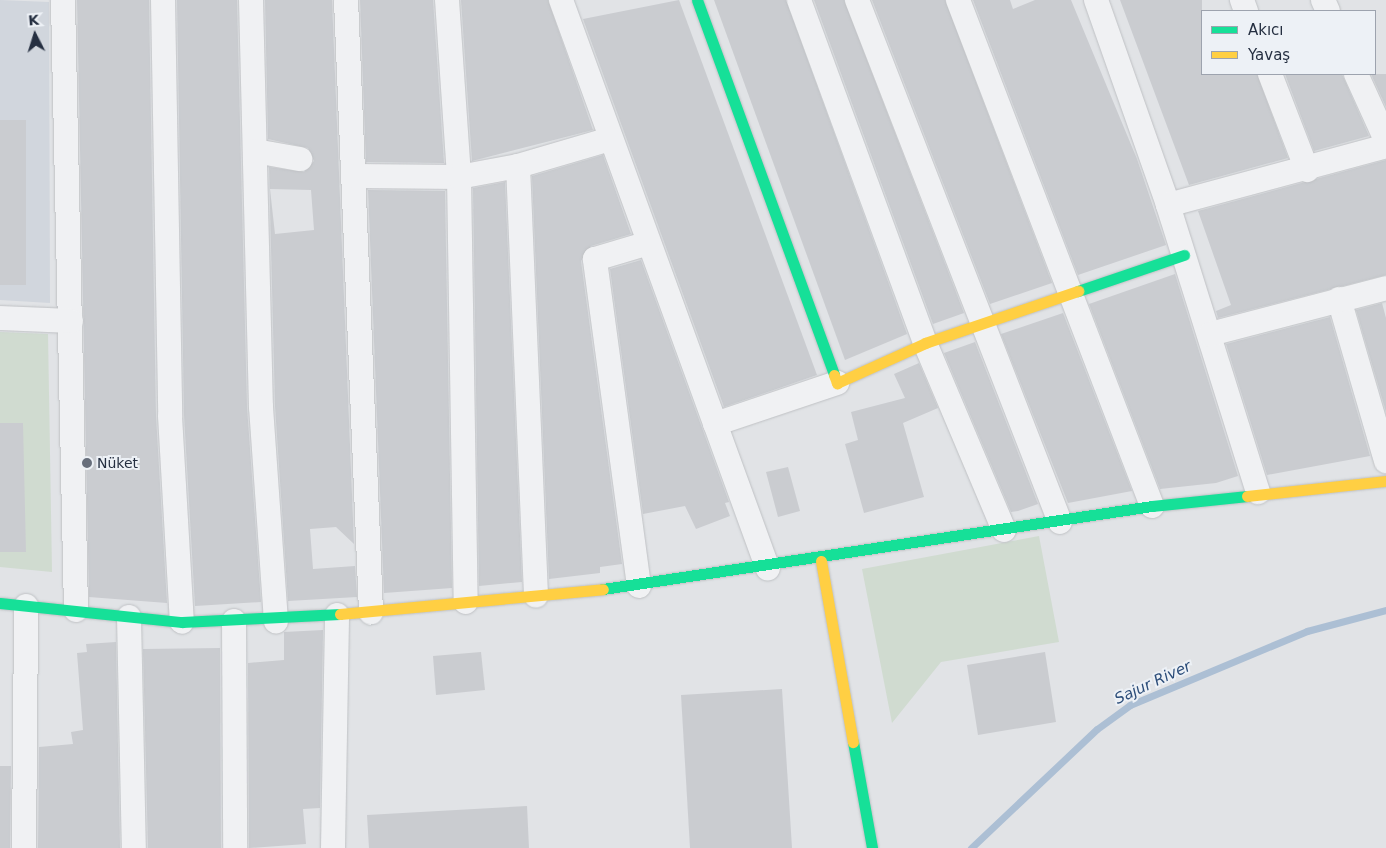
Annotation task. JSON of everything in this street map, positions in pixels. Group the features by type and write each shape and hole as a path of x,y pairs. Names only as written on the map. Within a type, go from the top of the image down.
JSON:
{"street":[{"path":"63,0 76,610"},
{"path":"163,0 170,416 182,622"},
{"path":"251,0 261,407 276,621"},
{"path":"346,0 355,176 371,612"},
{"path":"447,0 458,178 466,602"},
{"path":"561,0 768,569"},
{"path":"698,0 837,382"},
{"path":"799,0 925,342 1004,530"},
{"path":"857,0 1060,522"},
{"path":"958,0 1152,506"},
{"path":"1096,0 1168,205 1258,492"},
{"path":"1270,75 1307,170"},
{"path":"1356,75 1386,140"},
{"path":"355,176 458,178 518,166 610,139"},
{"path":"1168,205 1307,170 1386,146"},
{"path":"255,151 300,159"},
{"path":"518,166 536,596"},
{"path":"639,586 595,259 649,243"},
{"path":"715,424 837,382 925,342 983,325 1068,291 1184,255"},
{"path":"1210,334 1386,288"},
{"path":"1339,300 1386,461"},
{"path":"0,318 71,320"},
{"path":"0,603 182,622 276,621 639,586 822,561 1152,506 1258,492 1386,481"},
{"path":"822,561 872,848"},
{"path":"24,848 26,606"},
{"path":"333,848 337,615"},
{"path":"129,616 134,848"},
{"path":"234,621 235,848"}],"shaded area":[{"path":"0,0 49,2 50,303 0,300"},
{"path":"0,332 48,334 52,572 0,567"},
{"path":"1039,536 1059,642 941,662 892,723 862,569"}],"building":[{"path":"77,0 149,0 156,416 167,603 89,597"},
{"path":"177,0 237,0 247,407 261,602 195,606 184,415"},
{"path":"265,0 332,0 354,544 336,527 310,529 313,569 355,566 357,597 288,601 275,406 269,167 304,172 314,161 308,148 268,139","holes":["270,189 311,190 314,230 275,234"]},
{"path":"360,0 433,0 444,163 366,162"},
{"path":"461,0 548,0 593,130 472,161"},
{"path":"679,0 817,375 724,407 583,19"},
{"path":"714,0 786,0 907,334 845,360"},
{"path":"814,0 844,0 964,313 933,324"},
{"path":"872,0 945,0 1052,283 990,304"},
{"path":"973,0 1010,0 1013,9 1035,0 1071,0 1137,159 1166,245 1078,275"},
{"path":"1120,0 1202,0 1201,75 1257,75 1288,158 1189,185"},
{"path":"1386,74 1386,107 1371,75"},
{"path":"1285,75 1342,75 1369,136 1314,151"},
{"path":"0,120 26,120 26,285 0,285"},
{"path":"603,155 631,234 591,246 581,261 622,564 600,567 600,573 549,579 532,176"},
{"path":"1386,160 1386,275 1218,318 1216,311 1231,305 1198,211"},
{"path":"505,182 522,582 479,586 473,188"},
{"path":"368,190 445,191 452,588 384,593"},
{"path":"641,260 729,502 725,503 730,516 696,529 685,506 643,514 610,269"},
{"path":"1175,274 1238,476 1216,483 1160,489 1089,304"},
{"path":"1382,303 1386,318 1386,412 1356,310"},
{"path":"1063,313 1132,491 1068,503 1001,334"},
{"path":"1330,317 1370,456 1267,475 1226,344"},
{"path":"975,342 1038,504 1018,511 1011,512 944,353"},
{"path":"919,363 938,408 903,423 924,497 864,513 845,444 858,440 851,412 905,398 894,374"},
{"path":"0,423 23,423 26,552 0,552"},
{"path":"788,467 800,511 778,517 766,472"},
{"path":"323,630 320,808 303,809 306,844 249,848 248,663 284,660 284,632"},
{"path":"116,642 120,848 38,848 39,747 73,744 71,732 83,730 77,653 87,652 86,644"},
{"path":"220,648 221,848 148,848 143,649"},
{"path":"481,652 485,690 436,695 433,656"},
{"path":"1045,652 1056,722 978,735 967,665"},
{"path":"782,689 792,848 690,848 681,695"},
{"path":"0,766 11,766 10,848 0,848"},
{"path":"527,806 529,848 369,848 367,815"}],"waterway":[{"name":"Sajur River","path":"971,848 1097,729 1130,705 1307,631 1386,610"}],"traffic: fast":[{"path":"697,0 834,375"},
{"path":"1078,291 1184,255"},
{"path":"603,589 1152,506 1247,496"},
{"path":"0,603 182,622 340,614"},
{"path":"853,742 872,848"}],"traffic: slow":[{"path":"834,375 837,383 925,343 1078,291"},
{"path":"1247,496 1386,481"},
{"path":"821,561 853,742"},
{"path":"340,614 603,589"}],"place":[{"name":"Nüket","path":"87,463"}]}
